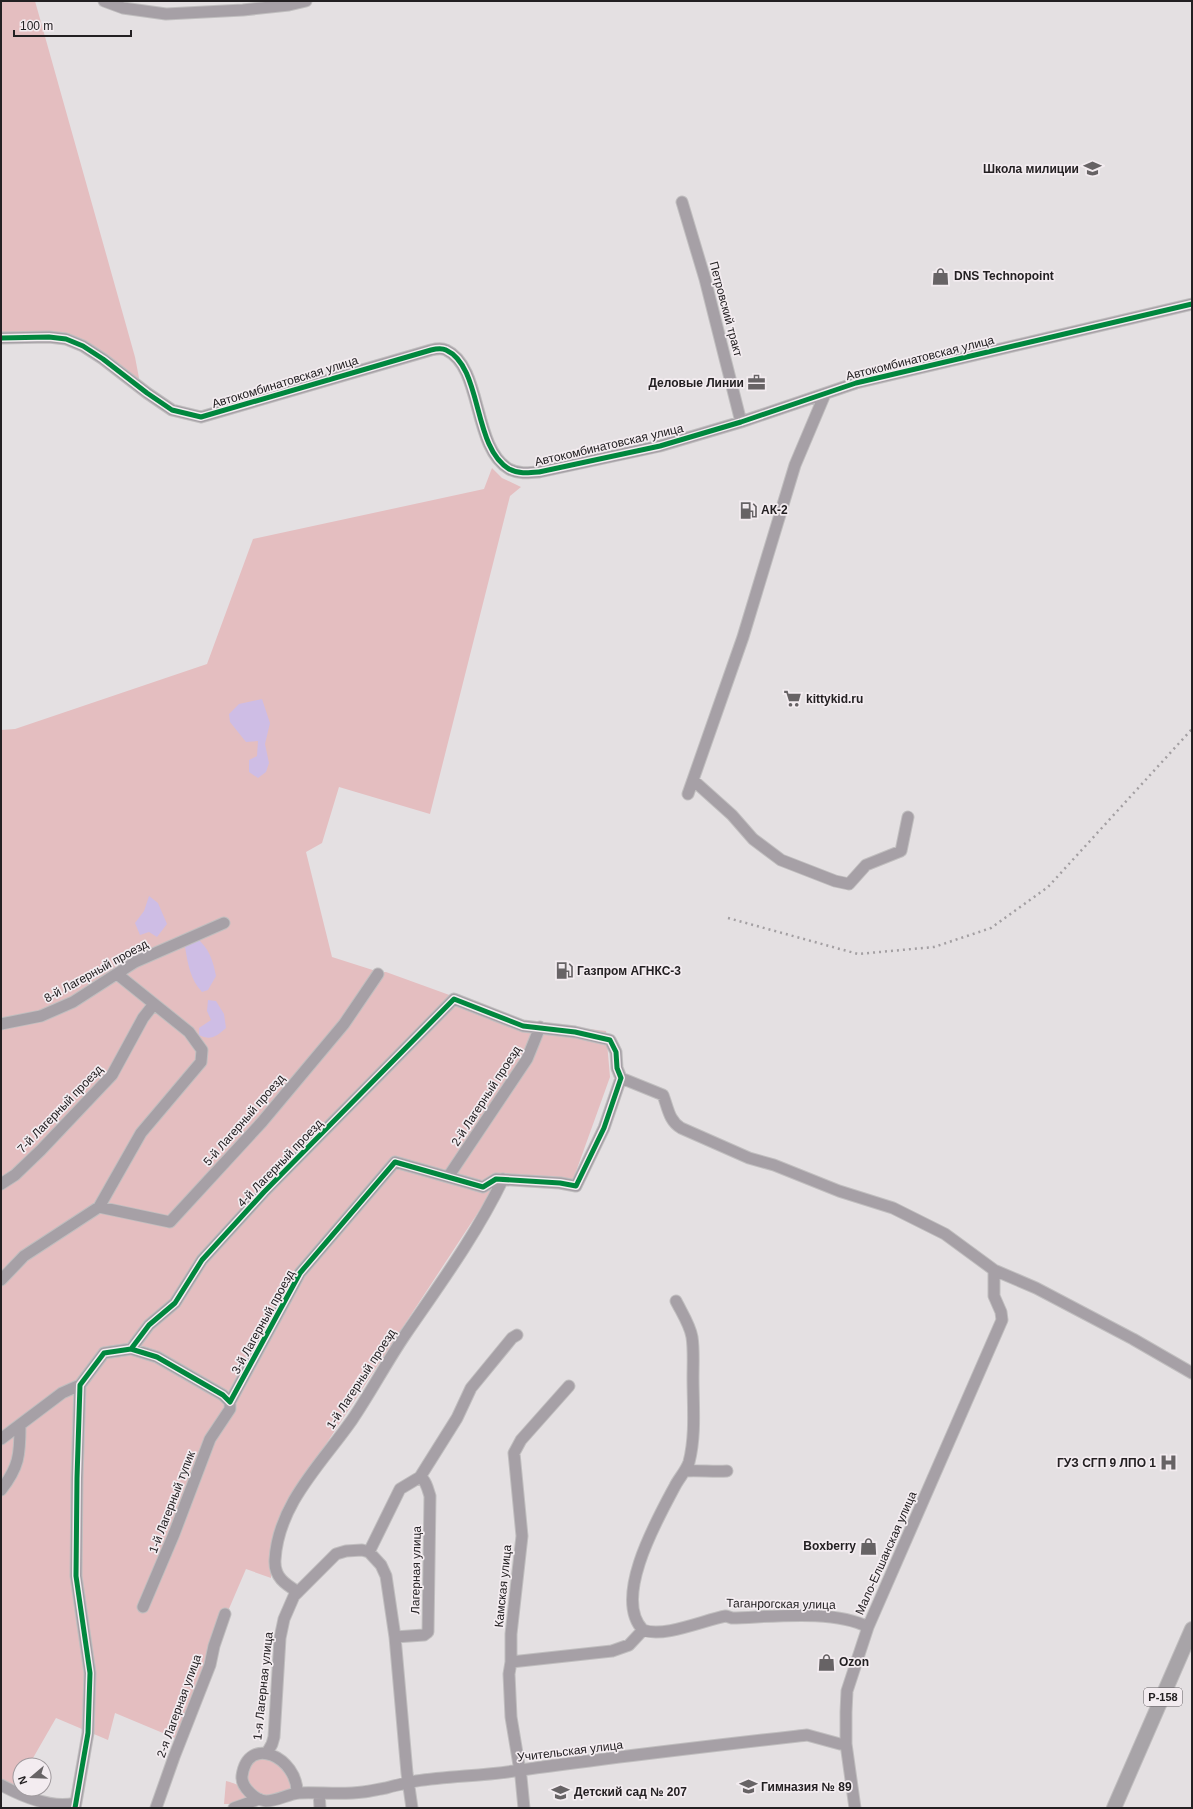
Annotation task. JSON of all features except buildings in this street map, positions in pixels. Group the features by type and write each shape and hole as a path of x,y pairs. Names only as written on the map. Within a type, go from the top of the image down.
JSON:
{"main road":[{"name":"Р-158","path":"1114,1808 1192,1630"}],"street":[{"path":"104,1 123,8 166,14 243,10 289,5 306,1"},
{"name":"Петровский тракт","path":"682,202 705,279 741,422"},
{"name":"Автокомбинатовская улица","path":"1,338 49,337 66,339 83,346 103,359 172,410 202,417 424,352 445,349 455,356 466,370 489,442 495,455 509,469 522,473 539,472 660,446 741,422 856,383 1192,304"},
{"path":"688,794 743,637 795,465 825,394"},
{"path":"693,780 732,815 753,840 781,860 836,881 849,884 866,865 902,852 908,817"},
{"name":"8-й Лагерный проезд","path":"1,1024 41,1016 73,1002 135,962 224,923"},
{"path":"1,1280 24,1256 99,1207 141,1133 201,1062 202,1050 189,1032 117,974"},
{"name":"5-й Лагерный проезд","path":"99,1207 170,1222 262,1122 344,1024 378,974"},
{"name":"4-й Лагерный проезд","path":"131,1349 149,1325 174,1303 202,1260 264,1192 454,999 523,1026 540,1027"},
{"name":"7-й Лагерный проезд","path":"1,1184 15,1175 41,1150 112,1075 143,1018 154,1004"},
{"path":"502,1179 560,1183 576,1186 604,1128 621,1078 617,1068 616,1052 610,1040 575,1032 540,1027"},
{"name":"2-й Лагерный проезд","path":"448,1177 527,1059 540,1027"},
{"path":"621,1078 663,1095 671,1118 675,1124 681,1128 749,1158 774,1165 839,1191 893,1208 945,1234 994,1270 1050,1295 1133,1338 1192,1373"},
{"name":"3-й Лагерный проезд","path":"230,1406 300,1273 395,1162 483,1187 496,1179 502,1179"},
{"name":"1-й Лагерный проезд","path":"298,1592 282,1582 277,1574 275,1561 279,1539 295,1496 352,1420 404,1336 472,1237 502,1179"},
{"name":"Мало-Елшанская улица","path":"855,1808 846,1744 847,1691 868,1627 1002,1320 1001,1312 994,1296 994,1270"},
{"path":"511,1662 612,1651 629,1645 643,1630 634,1611 633,1595 636,1571 650,1535 676,1484 685,1471 693,1439 692,1337 686,1320 676,1301"},
{"path":"369,1552 400,1489 420,1477 457,1418 471,1388 497,1359 500,1352 517,1335"},
{"path":"1,1439 62,1393 80,1385 104,1352 131,1349 157,1357 223,1395 230,1406"},
{"path":"1,1785 28,1799 66,1806 75,1806 88,1733 90,1673 76,1576 80,1385"},
{"name":"Камская улица","path":"524,1808 520,1770 511,1717 509,1674 511,1662 511,1634 522,1536 514,1453 520,1440 569,1386"},
{"name":"1-й Лагерный тупик","path":"143,1607 174,1534 210,1439 230,1406"},
{"path":"1,1490 8,1481 18,1462 20,1426"},
{"path":"685,1471 727,1471"},
{"name":"Лагерная улица","path":"395,1637 424,1635 428,1632 430,1496 422,1478 420,1477"},
{"name":"1-я Лагерная улица","path":"267,1753 274,1737 280,1638 284,1619 294,1596 336,1554 346,1551 362,1550 369,1552"},
{"name":"Лагерная улица","path":"369,1552 381,1565 386,1576 395,1637 408,1782 412,1808"},
{"name":"2-я Лагерная улица","path":"156,1808 210,1665 214,1646 225,1614"},
{"name":"Таганрогская улица","path":"643,1630 648,1632 666,1631 726,1616 732,1618 833,1616 856,1621 868,1627"},
{"name":"Учительская улица","path":"297,1793 362,1793 408,1782 807,1735 840,1744 846,1744"},
{"path":"259,1753 267,1753 279,1757 289,1769 295,1781 297,1793 265,1801 259,1799 248,1792 243,1781 242,1776 246,1764 252,1757 259,1753"},
{"path":"319,1793 320,1808"},
{"path":"234,1808 259,1799"}],"shaded area":[{"path":"1,1 35,1 135,357 139,378 135,384 66,339 1,338"},
{"path":"492,468 502,478 521,487 510,496 430,814 339,787 322,843 306,852 332,957 379,972 386,972 521,1021 606,1031 610,1077 569,1191 504,1173 290,1499 271,1550 271,1578 246,1569 228,1611 182,1741 115,1713 108,1740 56,1718 34,1757 12,1757 12,1794 1,1788 1,730 15,729 207,664 253,539 484,489"},
{"path":"262,699 270,723 265,744 269,763 266,772 258,778 249,772 249,760 257,756 258,741 246,742 230,722 229,714 239,704"},
{"path":"149,896 158,903 167,924 157,937 149,932 140,935 135,923 144,911"},
{"path":"196,938 210,955 216,976 208,990 202,992 192,977 185,947"},
{"path":"208,1000 216,1001 224,1014 226,1028 214,1037 210,1038 199,1035 199,1028 211,1020 207,1011"},
{"path":"266,1755 287,1772 292,1789 273,1796 268,1796 258,1793 246,1783 249,1764"},
{"path":"226,1781 240,1786 244,1791 246,1799 231,1804 224,1804"}],"railway":[{"path":"728,918 858,954 934,947 991,928 1048,887 1192,729"}],"cycle path":[{"path":"1,338 49,337 66,339 83,346 103,359 172,410 201,417 431,350 444,349 458,359 466,373 489,444 497,458 509,469 516,472 527,473 539,472 660,446 741,422 856,383 1192,304"},
{"path":"75,1808 88,1733 90,1673 76,1576 80,1385 104,1353 131,1349 157,1357 223,1395 230,1402 300,1273 395,1162 483,1187 496,1179 560,1183 576,1186 604,1128 621,1078 617,1068 616,1052 610,1040 575,1032 523,1026 454,999 264,1192 202,1260 175,1303 149,1325 131,1349"}],"place":[{"name":"Школа милиции","path":"1092,169"},
{"name":"DNS Technopoint","path":"941,276"},
{"name":"Деловые Линии","path":"757,383"},
{"name":"АК-2","path":"748,510"},
{"name":"kittykid.ru","path":"793,699"},
{"name":"Газпром АГНКС-3","path":"564,971"},
{"name":"ГУЗ СГП 9 ЛПО 1","path":"1169,1463"},
{"name":"Boxberry","path":"869,1546"},
{"name":"Ozon","path":"826,1662"},
{"name":"Гимназия № 89","path":"748,1787"},
{"name":"Детский сад № 207","path":"561,1792"}]}
